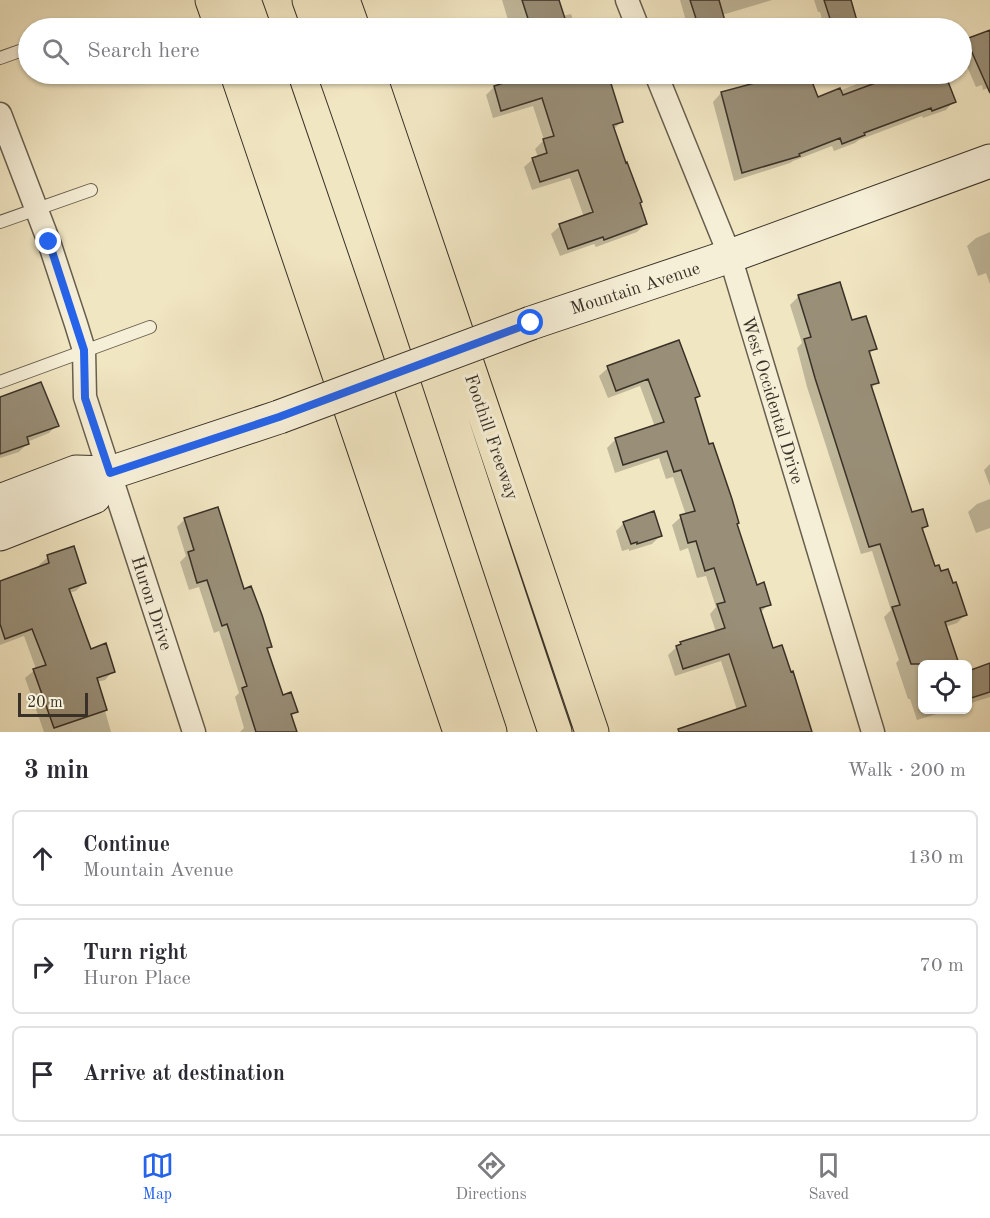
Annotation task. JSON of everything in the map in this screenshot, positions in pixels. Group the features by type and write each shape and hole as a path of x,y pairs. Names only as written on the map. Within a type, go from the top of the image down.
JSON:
{"highway":[{"path":"212,0 218,18"},
{"path":"244,0 250,18"},
{"path":"309,0 315,18"},
{"path":"343,0 349,18"},
{"path":"240,84 460,732"},
{"path":"272,84 490,732"},
{"path":"339,84 555,732"},
{"name":"Foothill Freeway","path":"372,84 592,732"}],"main road":[{"name":"Mountain Avenue","path":"0,501 76,472 110,473 279,417 531,323 730,256 990,161"},
{"path":"0,534 94,497 110,473"}],"street":[{"path":"627,0 634,18"},
{"name":"West Occidental Drive","path":"660,84 730,256 873,732"},
{"name":"Huron Drive","path":"0,114 49,242 84,350 85,398 194,732"}],"lane":[{"path":"0,58 18,52"},
{"path":"0,222 91,190"},
{"path":"0,382 150,327"}],"building":[{"path":"522,0 559,0 565,18 528,18"},
{"path":"690,0 719,0 724,18 696,18"},
{"path":"824,0 851,0 856,18 830,18"},
{"path":"990,30 990,93 972,52 972,37"},
{"path":"500,84 611,84 623,122 613,125 642,202 640,203 647,224 604,240 603,237 568,249 559,224 593,212 578,170 540,182 532,158 547,153 543,139 554,136 542,98 501,111 494,86"},
{"path":"751,84 813,84 818,97 840,88 843,95 873,84 949,84 956,102 932,111 931,108 864,133 865,135 842,144 840,138 799,154 800,156 742,173 721,92"},
{"path":"840,282 852,320 866,316 877,349 869,351 879,383 871,385 912,512 923,509 928,526 922,528 935,566 939,565 941,571 948,569 953,583 956,582 967,615 945,622 958,660 918,660 918,664 911,664 892,607 900,605 880,544 869,547 815,378 804,339 811,337 798,295"},
{"path":"679,340 700,396 695,398 709,444 713,443 732,499 739,523 737,524 757,585 764,582 771,605 760,608 773,648 782,645 791,672 793,671 812,732 679,732 678,729 746,706 729,654 683,669 676,646 681,644 680,642 725,628 717,604 725,602 714,568 705,571 696,541 688,543 680,515 695,511 681,470 674,472 667,451 623,465 615,438 664,422 648,379 616,391 607,366"},
{"path":"41,382 59,426 27,437 29,444 0,454 0,397"},
{"path":"218,507 244,589 251,586 262,615 272,647 267,648 283,695 291,692 298,712 291,714 297,732 256,732 242,688 247,686 227,624 222,626 207,580 197,583 188,552 194,550 184,518"},
{"path":"654,511 662,536 631,544 623,522"},
{"path":"74,546 86,583 69,589 91,649 106,643 115,672 97,678 107,710 54,728 33,669 46,665 32,629 5,639 0,624 0,581 49,563 47,555"},
{"path":"990,663 990,692 972,698 972,670"}],"route":[{"path":"49,242 84,350 85,398 110,473 279,417 531,323"}]}
